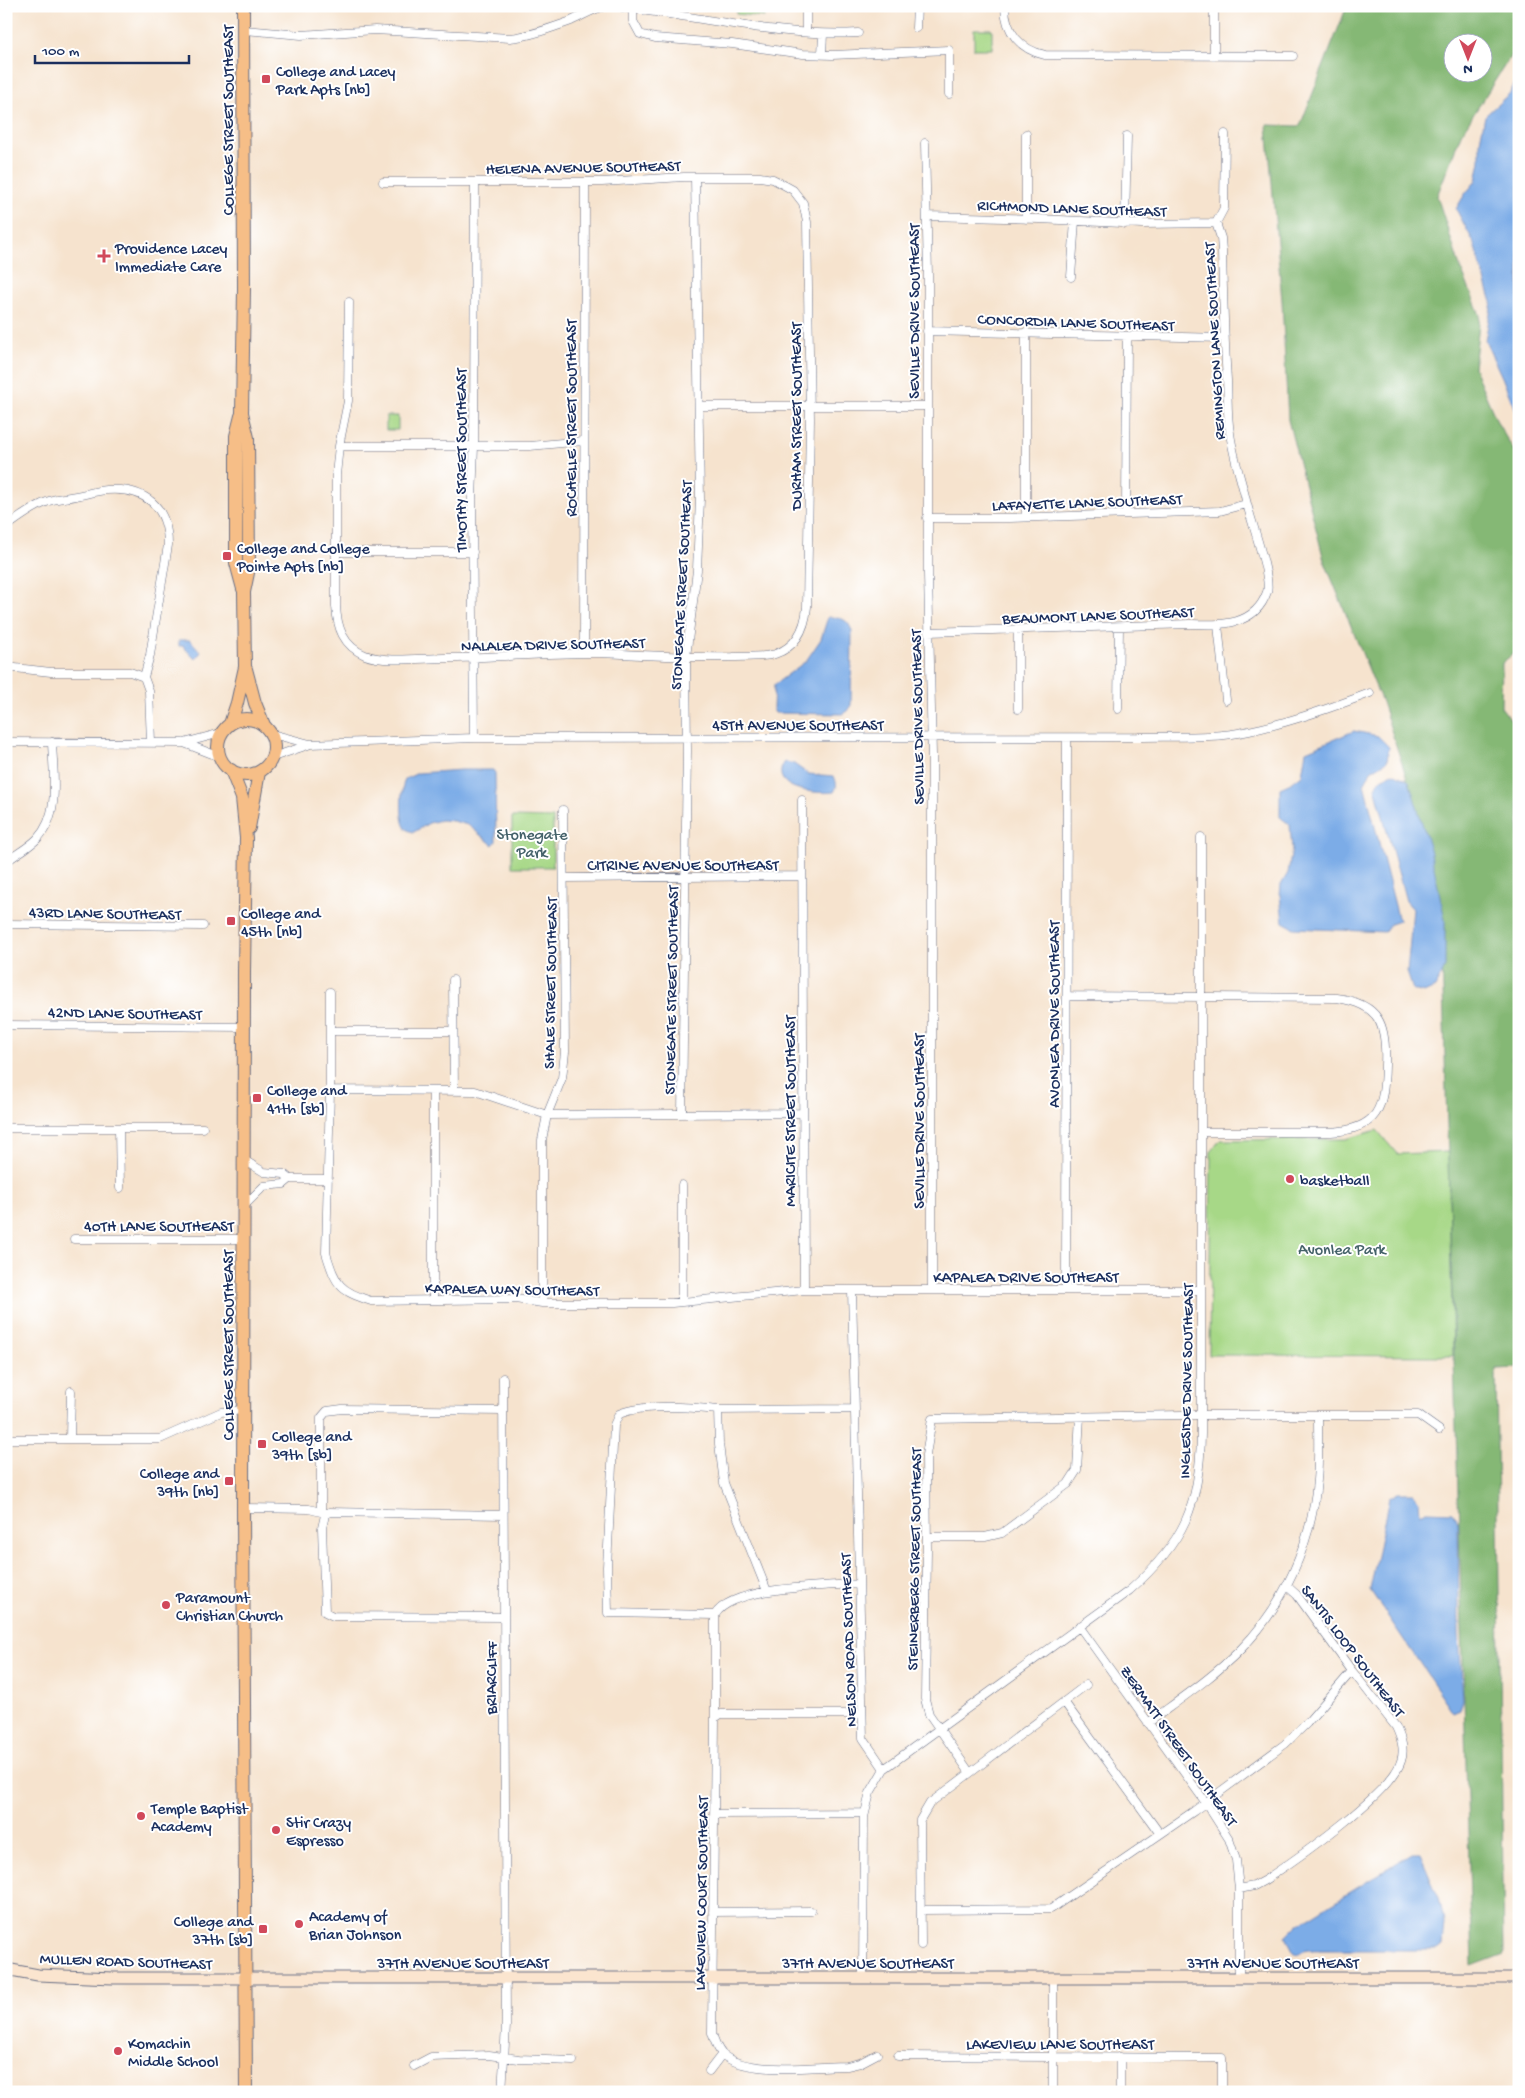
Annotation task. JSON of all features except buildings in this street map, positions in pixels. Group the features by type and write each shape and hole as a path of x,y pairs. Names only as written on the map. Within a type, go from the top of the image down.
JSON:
{"main road":[{"name":"COLLEGE STREET SOUTHEAST","path":"226,728 237,703 245,666 244,592 249,568 248,438 242,413 244,289 243,6"},
{"name":"COLLEGE STREET SOUTHEAST","path":"245,666 255,703 268,729"},
{"path":"245,719 252,719 268,729 274,746 273,757 267,766 259,772 244,775 231,770 220,758 218,744 226,728 245,719"},
{"name":"COLLEGE STREET SOUTHEAST","path":"231,770 242,798 246,838 243,1508 246,2092"},
{"name":"COLLEGE STREET SOUTHEAST","path":"246,838 259,772"}],"street":[{"path":"244,30 301,35 375,30 510,38 522,37 538,32 605,6"},
{"path":"618,6 633,9 642,8 715,22 823,34 858,33"},
{"path":"806,6 806,32"},
{"path":"916,28 917,6"},
{"path":"1005,6 1006,22 1011,32 1021,44 1038,54 1293,56"},
{"path":"1214,6 1214,55"},
{"path":"633,9 633,21 640,34 655,38 732,44 800,54 949,50 949,94"},
{"path":"822,54 823,34"},
{"path":"1026,134 1026,219"},
{"name":"REMINGTON LANE SOUTHEAST","path":"1224,134 1224,208 1216,223 1222,238 1224,338 1230,433 1246,504 1268,578 1267,592 1261,604"},
{"path":"1126,224 1127,136"},
{"name":"SEVILLE DRIVE SOUTHEAST","path":"925,143 927,216 928,632 931,736 932,1289"},
{"name":"HELENA AVENUE SOUTHEAST","path":"383,182 585,182 695,177 760,177 774,179 783,183"},
{"name":"STONEGATE STREET SOUTHEAST","path":"682,1114 686,878 686,658 697,570 700,499 695,177"},
{"name":"TIMOTHY STREET SOUTHEAST","path":"474,738 475,182"},
{"name":"ROCHELLE STREET SOUTHEAST","path":"584,653 585,182"},
{"name":"DURHAM STREET SOUTHEAST","path":"783,183 800,197 807,222 810,406 807,613 805,624 798,637 784,650"},
{"name":"RICHMOND LANE SOUTHEAST","path":"927,216 1126,224 1216,223"},
{"path":"1071,277 1075,221"},
{"path":"349,302 348,401 339,446 336,475 336,552 473,552"},
{"name":"CONCORDIA LANE SOUTHEAST","path":"927,331 1224,338"},
{"path":"1026,332 1026,517"},
{"path":"1126,513 1127,337"},
{"path":"699,406 926,406"},
{"path":"339,446 530,446 583,441"},
{"path":"6,527 48,501 106,490 127,491 144,496 161,510 168,527 168,545 150,655 144,677 149,691 151,742"},
{"name":"LAFAYETTE LANE SOUTHEAST","path":"928,518 1220,511 1246,504"},
{"name":"NALALEA DRIVE SOUTHEAST","path":"336,552 337,620 341,632 353,647 367,656 377,658 473,658 584,653 686,658 767,656 784,650"},
{"name":"BEAUMONT LANE SOUTHEAST","path":"928,632 1218,625 1236,622 1255,611 1261,604"},
{"path":"1218,625 1226,700"},
{"path":"1118,709 1119,627"},
{"path":"1018,630 1018,710"},
{"path":"6,667 51,672 130,672 144,677"},
{"name":"45TH AVENUE SOUTHEAST","path":"273,757 310,744 474,738 931,736 1067,738 1206,736 1248,732 1313,714 1370,693"},
{"path":"184,743 226,728"},
{"name":"45TH AVENUE SOUTHEAST","path":"268,729 310,744"},
{"name":"AVONLEA DRIVE SOUTHEAST","path":"1066,1290 1067,738"},
{"path":"6,742 184,743 220,758"},
{"path":"6,862 37,839 51,818 53,791 52,742"},
{"name":"MARICITE STREET SOUTHEAST","path":"802,800 804,1290"},
{"name":"SHALE STREET SOUTHEAST","path":"542,1303 542,1140 547,1115 562,1078 565,1052 563,810"},
{"name":"INGLESIDE DRIVE SOUTHEAST","path":"884,1768 1130,1590 1161,1560 1176,1538 1192,1505 1200,1468 1202,837"},
{"name":"CITRINE AVENUE SOUTHEAST","path":"564,878 802,876"},
{"name":"43RD LANE SOUTHEAST","path":"6,924 202,926"},
{"path":"453,980 454,1091"},
{"path":"244,1160 264,1172 284,1174 290,1179 328,1179 330,992"},
{"path":"1067,996 1337,998 1353,1000 1366,1006 1377,1017 1384,1028 1386,1045 1384,1093 1381,1105 1372,1117 1357,1128 1332,1132 1202,1132"},
{"name":"42ND LANE SOUTHEAST","path":"6,1025 244,1027"},
{"path":"330,1031 453,1031"},
{"path":"330,1090 475,1091 547,1115 803,1114"},
{"path":"433,1091 433,1300"},
{"path":"6,1128 203,1128"},
{"path":"119,1128 120,1188"},
{"path":"244,1206 264,1186 284,1184 290,1179"},
{"name":"KAPALEA WAY SOUTHEAST","path":"328,1179 326,1253 334,1278 351,1294 371,1301 515,1299 542,1303 682,1302"},
{"path":"682,1185 682,1302 804,1290"},
{"name":"40TH LANE SOUTHEAST","path":"74,1239 244,1239"},
{"name":"KAPALEA DRIVE SOUTHEAST","path":"804,1290 1201,1290"},
{"name":"NELSON ROAD SOUTHEAST","path":"852,1290 863,1738 884,1768"},
{"name":"BRIARCLIFF","path":"502,2092 506,2026 503,1378"},
{"path":"70,1439 71,1391"},
{"path":"854,1409 718,1410 652,1408 630,1410 619,1414 614,1425 607,1567 608,1613 715,1615 718,1610 728,1603 746,1595 859,1584"},
{"path":"503,1411 342,1409 327,1411 321,1418 325,1612 334,1616 504,1617"},
{"path":"6,1439 160,1439 216,1413 226,1410 244,1410"},
{"path":"718,1410 719,1444 724,1484 767,1592"},
{"name":"STEINERBERG STREET SOUTHEAST","path":"970,1773 929,1714 924,1699 927,1537 926,1455 932,1418 1418,1415 1439,1430"},
{"path":"927,1537 984,1537 1002,1533 1068,1484 1078,1470 1080,1416"},
{"path":"1148,1723 1207,1680 1239,1651 1262,1625 1287,1586 1306,1536 1313,1507 1317,1481 1318,1416"},
{"path":"243,1508 309,1509 324,1512 504,1515"},
{"name":"SANTIS LOOP SOUTHEAST","path":"1239,1888 1254,1886 1265,1880 1334,1831 1383,1786 1399,1767 1403,1747 1396,1727 1352,1671 1296,1594 1287,1586"},
{"name":"LAKEVIEW COURT SOUTHEAST","path":"715,1615 712,2033 722,2054"},
{"name":"ZERMATT STREET SOUTHEAST","path":"1079,1626 1206,1803 1229,1839 1236,1860 1239,1888 1239,1978"},
{"path":"921,1910 1052,1909 1206,1803 1285,1744 1307,1723 1352,1671"},
{"path":"921,1945 920,1820 930,1803 1086,1686"},
{"path":"1065,1703 1160,1834"},
{"path":"715,1718 722,1714 862,1714"},
{"path":"863,1978 865,1813 870,1793 884,1768"},
{"path":"715,1814 865,1813"},
{"path":"713,1912 811,1911"},
{"name":"MULLEN ROAD SOUTHEAST","path":"6,1969 38,1975 86,1978 246,1978"},
{"name":"37TH AVENUE SOUTHEAST","path":"246,1978 1519,1978"},
{"path":"1053,1978 1053,2092"},
{"path":"709,2070 722,2054 735,2062 760,2068 847,2066 860,2063 877,2054"},
{"path":"414,2066 431,2057 488,2055 573,2061"},
{"name":"LAKEVIEW LANE SOUTHEAST","path":"898,2056 1222,2058 1222,2092"},
{"path":"1120,2057 1120,2092"}],"green space":[{"path":"737,6 765,6 764,17 736,14"},
{"path":"1347,6 1519,6 1519,43 1461,134 1437,196 1459,264 1480,315 1474,368 1498,424 1519,459 1519,649 1502,663 1501,707 1519,730 1519,1053 1511,1059 1519,1072 1519,1368 1496,1369 1504,1954 1472,1966 1441,922 1421,822 1382,702 1324,560 1288,420 1282,301 1267,125 1300,126"},
{"path":"974,29 992,29 992,49 974,49"},
{"path":"386,416 398,416 398,430 386,430"},
{"name":"Stonegate Park","path":"512,817 553,818 553,867 512,867"},
{"name":"Avonlea Park","path":"1377,1130 1397,1154 1448,1152 1453,1356 1209,1355 1211,1151 1220,1140 1346,1139"}],"water":[{"path":"1519,76 1519,420 1485,341 1492,302 1473,241 1456,209 1476,181 1480,161 1480,141 1485,116 1510,93"},
{"path":"828,617 843,620 851,628 851,705 842,714 775,713 773,709 774,685 806,661 821,639"},
{"path":"179,640 190,640 201,652 195,659 183,646 179,646"},
{"path":"1354,731 1378,736 1389,747 1387,761 1371,771 1364,784 1399,921 1390,924 1385,932 1294,928 1283,922 1280,895 1281,885 1288,873 1292,849 1290,825 1280,817 1280,788 1302,775 1306,751"},
{"path":"786,762 794,764 808,774 834,776 836,786 834,792 807,791 789,785 783,780 781,773 783,764"},
{"path":"493,770 495,773 496,841 493,845 468,825 453,821 441,820 429,823 414,832 408,830 404,825 402,802 405,779 418,773"},
{"path":"1393,773 1409,781 1430,849 1445,920 1445,967 1435,988 1424,993 1413,990 1407,972 1413,909 1406,901 1375,787 1381,779"},
{"path":"1398,1493 1413,1493 1419,1501 1420,1514 1427,1511 1452,1512 1458,1522 1459,1635 1463,1700 1460,1709 1453,1712 1370,1590 1389,1498"},
{"path":"1411,1854 1420,1854 1439,1898 1444,1922 1442,1946 1437,1950 1307,1950 1297,1954 1294,1952 1286,1937 1298,1925"}],"place":[{"name":"College and Lacey Park Apts [nb]","path":"266,79"},
{"name":"Providence Lacey Immediate Care","path":"104,256"},
{"name":"College and College Pointe Apts [nb]","path":"227,556"},
{"name":"College and 45th [nb]","path":"231,921"},
{"name":"College and 41th [sb]","path":"257,1098"},
{"name":"basketball","path":"1290,1179"},
{"name":"College and 39th [sb]","path":"262,1444"},
{"name":"College and 39th [nb]","path":"229,1481"},
{"name":"Paramount Christian Church","path":"166,1605"},
{"name":"Temple Baptist Academy","path":"141,1816"},
{"name":"Stir Crazy Espresso","path":"276,1830"},
{"name":"Academy of Brian Johnson","path":"299,1924"},
{"name":"College and 37th [sb]","path":"263,1929"},
{"name":"Komachin Middle School","path":"118,2051"}]}
